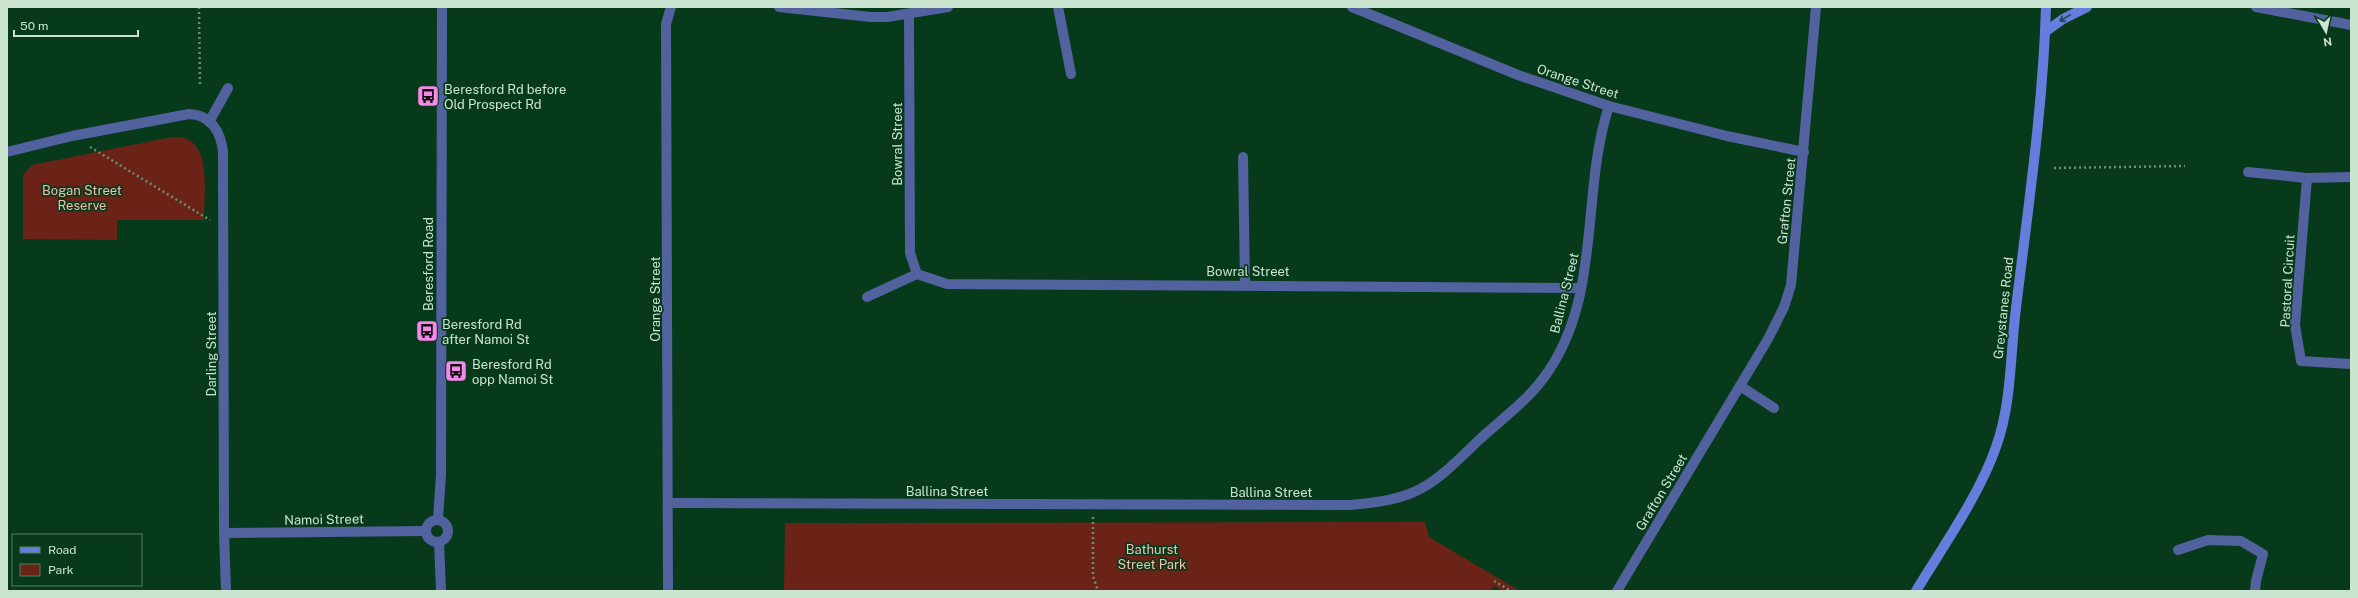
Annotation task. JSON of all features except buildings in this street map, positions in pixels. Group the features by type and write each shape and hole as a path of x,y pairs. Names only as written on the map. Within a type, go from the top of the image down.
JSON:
{"main road":[{"name":"Greystanes Road","path":"1916,591 1985,475 2002,431 2039,107 2046,7"},
{"path":"2045,32 2063,19 2087,7"}],"street":[{"name":"Beresford Road","path":"438,520 441,474 442,7"},
{"name":"Orange Street","path":"668,591 666,24 671,7"},
{"path":"779,7 871,17 909,14 948,7"},
{"path":"1058,7 1071,74"},
{"name":"Orange Street","path":"1352,7 1518,75 1609,106 1727,136 1804,152"},
{"name":"Grafton Street","path":"1617,591 1740,386 1784,307 1791,285 1816,7"},
{"path":"2256,7 2351,25"},
{"name":"Bowral Street","path":"909,14 910,253 917,274 947,284 1245,284 1581,288"},
{"path":"7,152 72,136 188,114 198,115 209,122 228,88"},
{"name":"Ballina Street","path":"668,503 1350,505 1400,498 1412,494 1441,476 1537,386 1566,341 1586,268 1602,128 1609,106"},
{"name":"Darling Street","path":"209,122 217,130 222,146 224,229 224,533 226,591"},
{"path":"1244,157 1245,284"},
{"path":"2248,172 2307,178 2351,177"},
{"name":"Pastoral Circuit","path":"2307,178 2295,325 2302,361 2351,364"},
{"path":"867,297 917,274"},
{"path":"1740,386 1774,408"},
{"path":"438,520 444,522 448,529 446,538 439,542 431,541 426,531 430,522 438,520"},
{"name":"Namoi Street","path":"224,533 426,531"},
{"path":"2178,550 2208,540 2241,541 2263,554 2255,591"},
{"path":"439,542 442,591"}],"path":[{"path":"199,7 200,86"},
{"path":"72,136 224,229"},
{"path":"2054,168 2185,166"},
{"path":"1094,504 1092,576 1098,591"},
{"path":"1494,581 1511,591"}],"green space":[{"name":"Bogan Street Reserve","path":"172,137 182,137 187,139 195,144 200,153 203,163 205,187 204,220 117,220 117,240 23,239 23,175 32,165"},
{"name":"Bathurst Street Park","path":"1425,522 1429,537 1520,591 1502,591 1494,586 1490,591 784,591 785,523"}],"place":[{"name":"Beresford Rd before Old Prospect Rd","path":"428,96"},
{"name":"Beresford Rd after Namoi St","path":"427,331"},
{"name":"Beresford Rd opp Namoi St","path":"456,371"}]}
